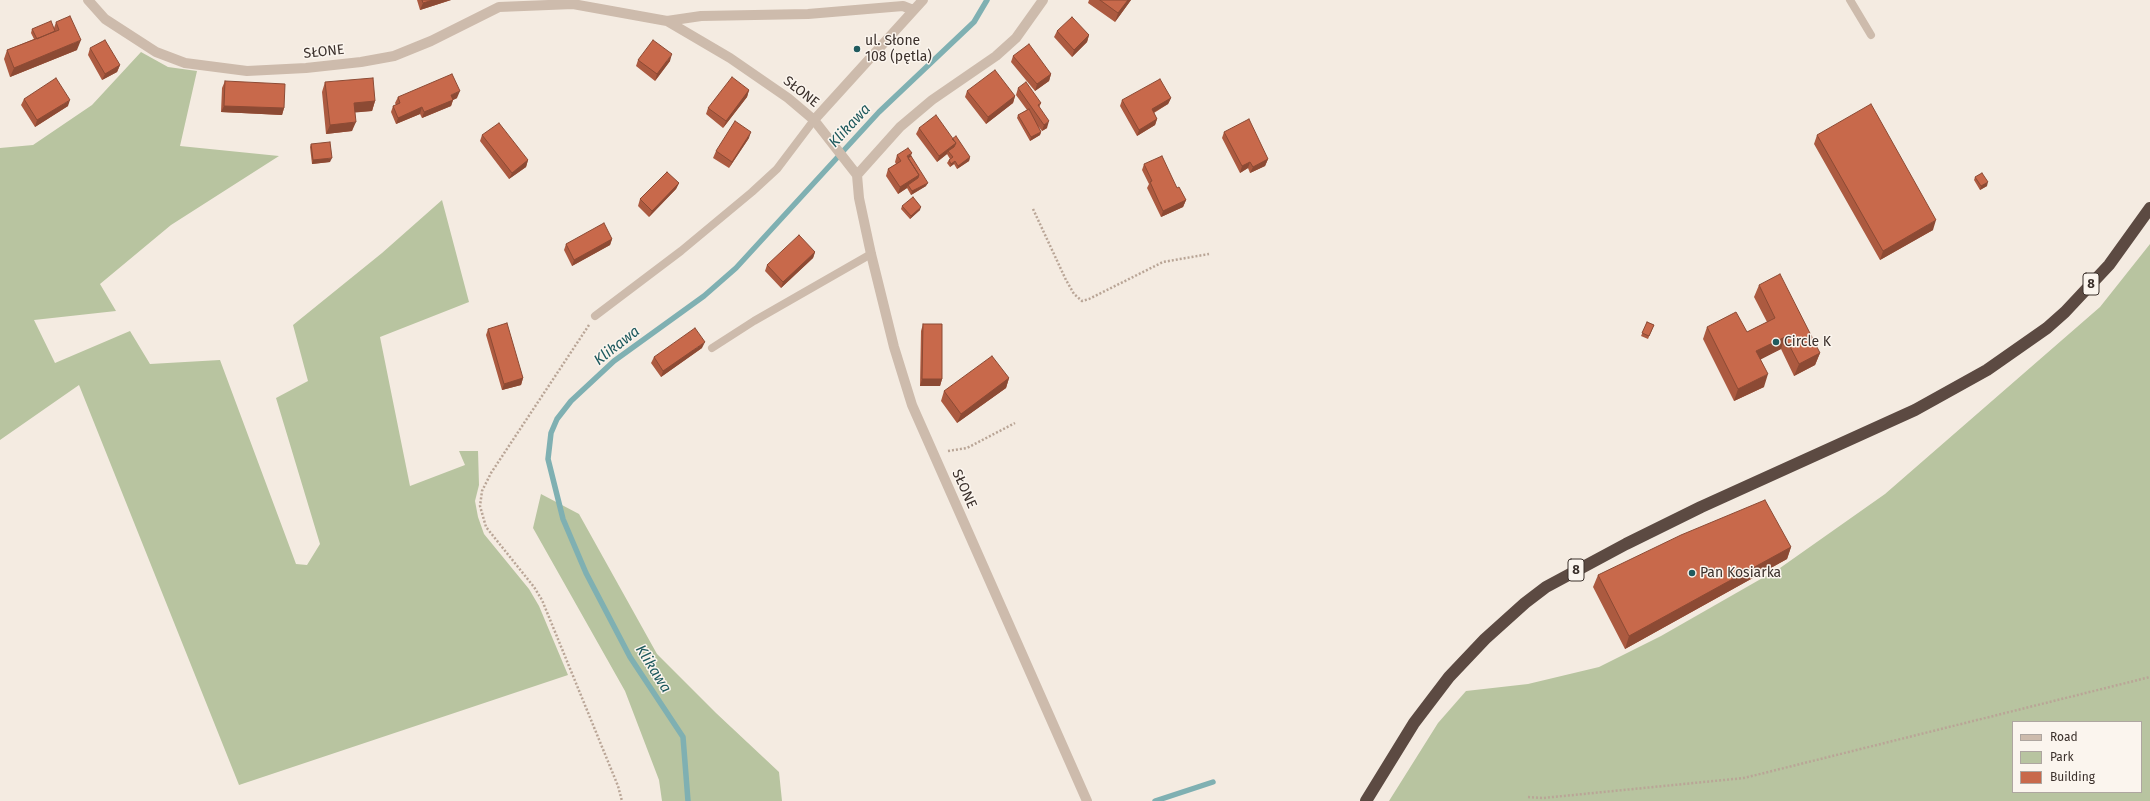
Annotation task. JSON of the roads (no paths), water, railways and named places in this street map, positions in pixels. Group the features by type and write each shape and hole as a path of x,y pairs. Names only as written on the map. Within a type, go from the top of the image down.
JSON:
{"highway":[{"name":"8","path":"1366,801 1414,723 1444,683 1468,656 1524,603 1546,587 1626,544 1700,507 1915,410 1987,370 2047,328 2065,312 2109,265 2150,208"}],"street":[{"name":"SŁONE","path":"88,0 105,19 156,52 186,62 247,71 306,68 361,62 394,56 431,41 498,4 575,2 667,21 730,58 788,98 814,120 923,0"},
{"path":"814,120 857,175 900,127 932,100 996,56 1016,38 1043,0"},
{"name":"SŁONE","path":"667,21 701,16 808,14 903,6 913,10"},
{"name":"SŁONE","path":"857,175 859,198 871,254 894,347 912,405 1087,801"}],"lane":[{"path":"1850,0 1871,35"},
{"path":"595,316 681,251 752,192 777,169 814,120"},
{"path":"712,348 754,321 871,254"}],"waterway":[{"name":"Klikawa","path":"688,801 683,737 630,657 586,573 563,519 548,459 551,433 557,419 571,401 614,361 704,296 736,268 879,112 974,22 987,0"},
{"path":"1155,801 1213,782"}],"place":[{"name":"ul. Słone 108 (pętla)","path":"857,49"},
{"name":"Circle K","path":"1776,342"},
{"name":"Pan Kosiarka","path":"1692,573"}]}
